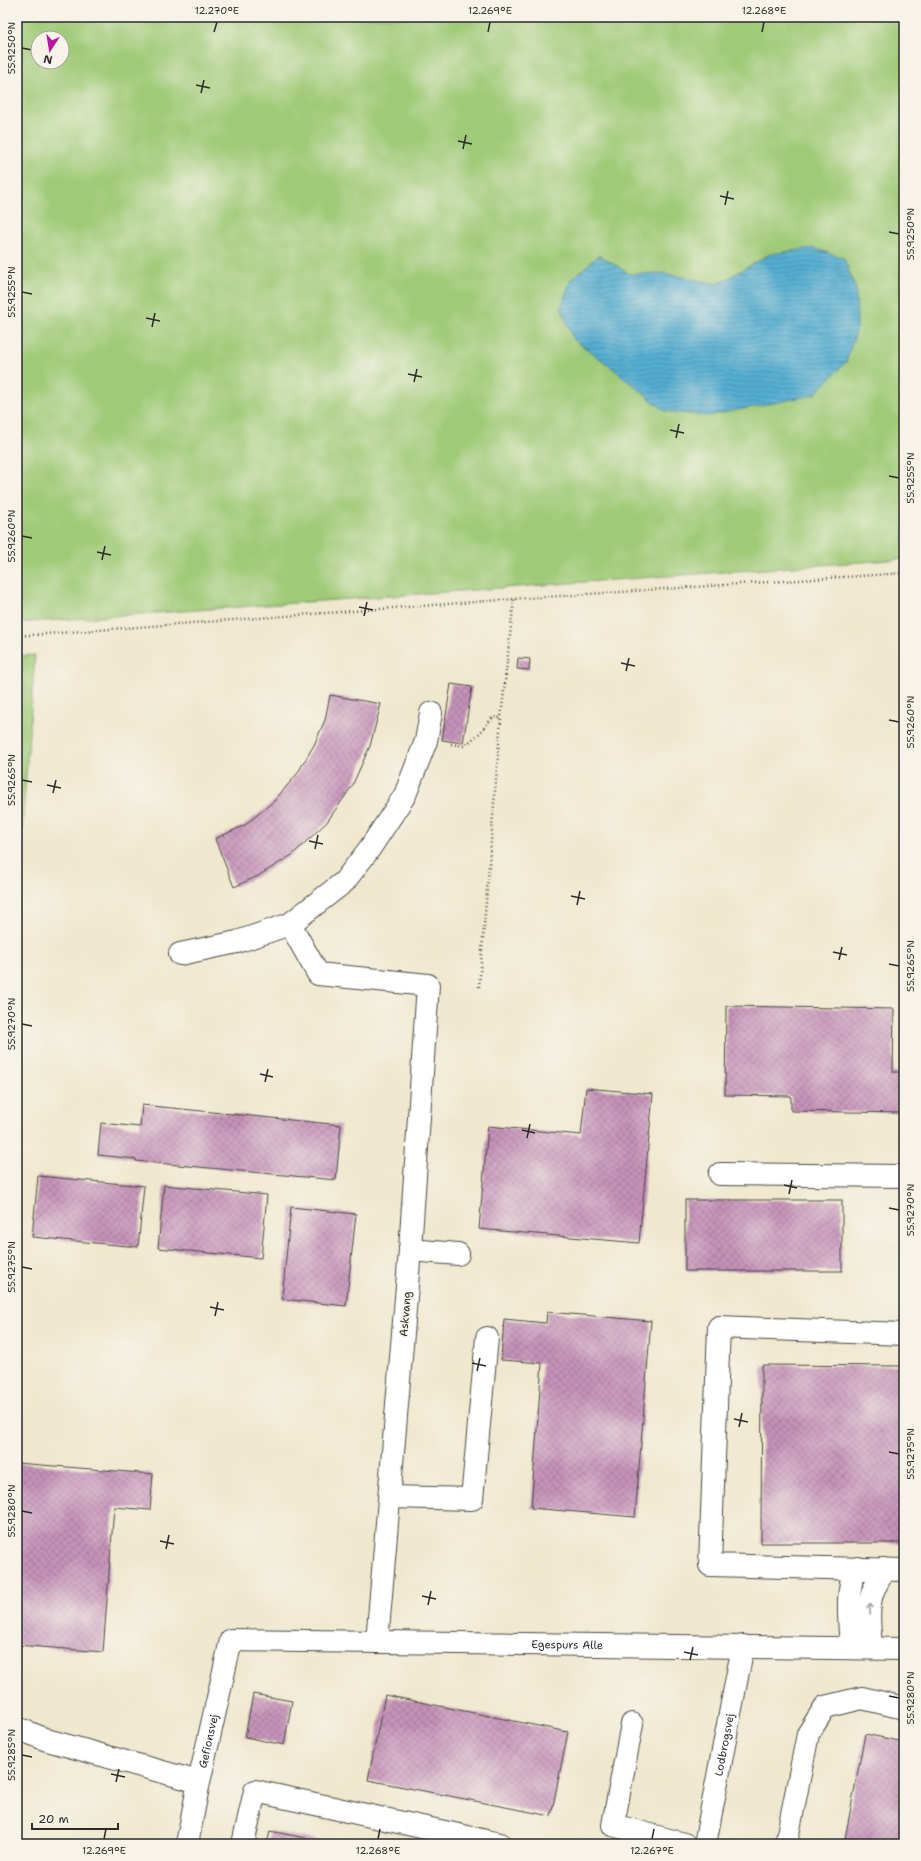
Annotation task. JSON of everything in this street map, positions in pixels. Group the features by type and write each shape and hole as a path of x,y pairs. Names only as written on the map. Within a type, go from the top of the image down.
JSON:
{"street":[{"path":"180,954 237,942 290,924 344,882 370,848 405,795 426,741 431,713"},
{"name":"Askvang","path":"290,924 318,974 428,985 410,1250 377,1642"},
{"path":"720,1174 904,1176"},
{"path":"410,1250 458,1254"},
{"path":"894,1569 710,1565 719,1327 904,1334"},
{"path":"390,1497 472,1500 487,1338"},
{"path":"858,1568 854,1573 851,1582 849,1602 861,1648"},
{"path":"861,1648 874,1586 883,1575 894,1569"},
{"name":"Egespurs Alle","path":"231,1640 904,1649"},
{"name":"Gefionsvej","path":"187,1844 199,1782 231,1640"},
{"name":"Lodbrogsvej","path":"705,1844 743,1646"},
{"path":"786,1844 808,1734 825,1707 862,1698 904,1708"},
{"path":"632,1724 613,1825 684,1844"},
{"path":"17,1728 48,1740 199,1782"},
{"path":"17,1743 48,1740"},
{"path":"243,1844 255,1791 500,1844"}],"path":[{"path":"17,636 904,572"},
{"path":"479,987 501,718 514,599"},
{"path":"426,741 464,746 480,733 493,717 501,718"}],"green space":[{"path":"17,17 904,17 904,559 17,623"},
{"path":"35,655 17,898 17,656"}],"water":[{"path":"813,248 844,258 856,289 857,329 846,362 814,395 707,416 665,411 610,366 573,339 561,307 571,279 599,255 630,274 662,273 718,284 770,254"}],"building":[{"path":"518,658 530,659 529,670 517,669"},
{"path":"451,684 472,687 463,743 442,740"},
{"path":"330,695 381,704 370,746 352,786 327,822 292,855 258,876 234,887 215,839 245,825 274,801 297,774 314,745 325,720"},
{"path":"726,1006 894,1009 893,1072 904,1072 904,1113 791,1111 791,1096 725,1095"},
{"path":"586,1088 653,1094 639,1243 479,1229 488,1126 581,1135"},
{"path":"142,1105 341,1125 336,1180 136,1161 136,1159 98,1155 101,1123 140,1127"},
{"path":"38,1176 144,1186 138,1247 32,1237"},
{"path":"164,1185 267,1195 261,1258 158,1248"},
{"path":"685,1200 842,1200 842,1271 685,1271"},
{"path":"291,1207 356,1214 346,1306 282,1299"},
{"path":"547,1312 651,1321 635,1517 531,1508 542,1363 501,1360 504,1319 546,1323"},
{"path":"762,1365 904,1366 904,1543 761,1543"},
{"path":"17,1463 153,1474 150,1510 114,1507 103,1652 17,1645"},
{"path":"253,1694 292,1701 284,1745 245,1737"},
{"path":"385,1695 568,1732 551,1816 368,1780"},
{"path":"865,1734 904,1742 904,1844 844,1844"},
{"path":"270,1831 330,1843 330,1844 267,1844"}]}
